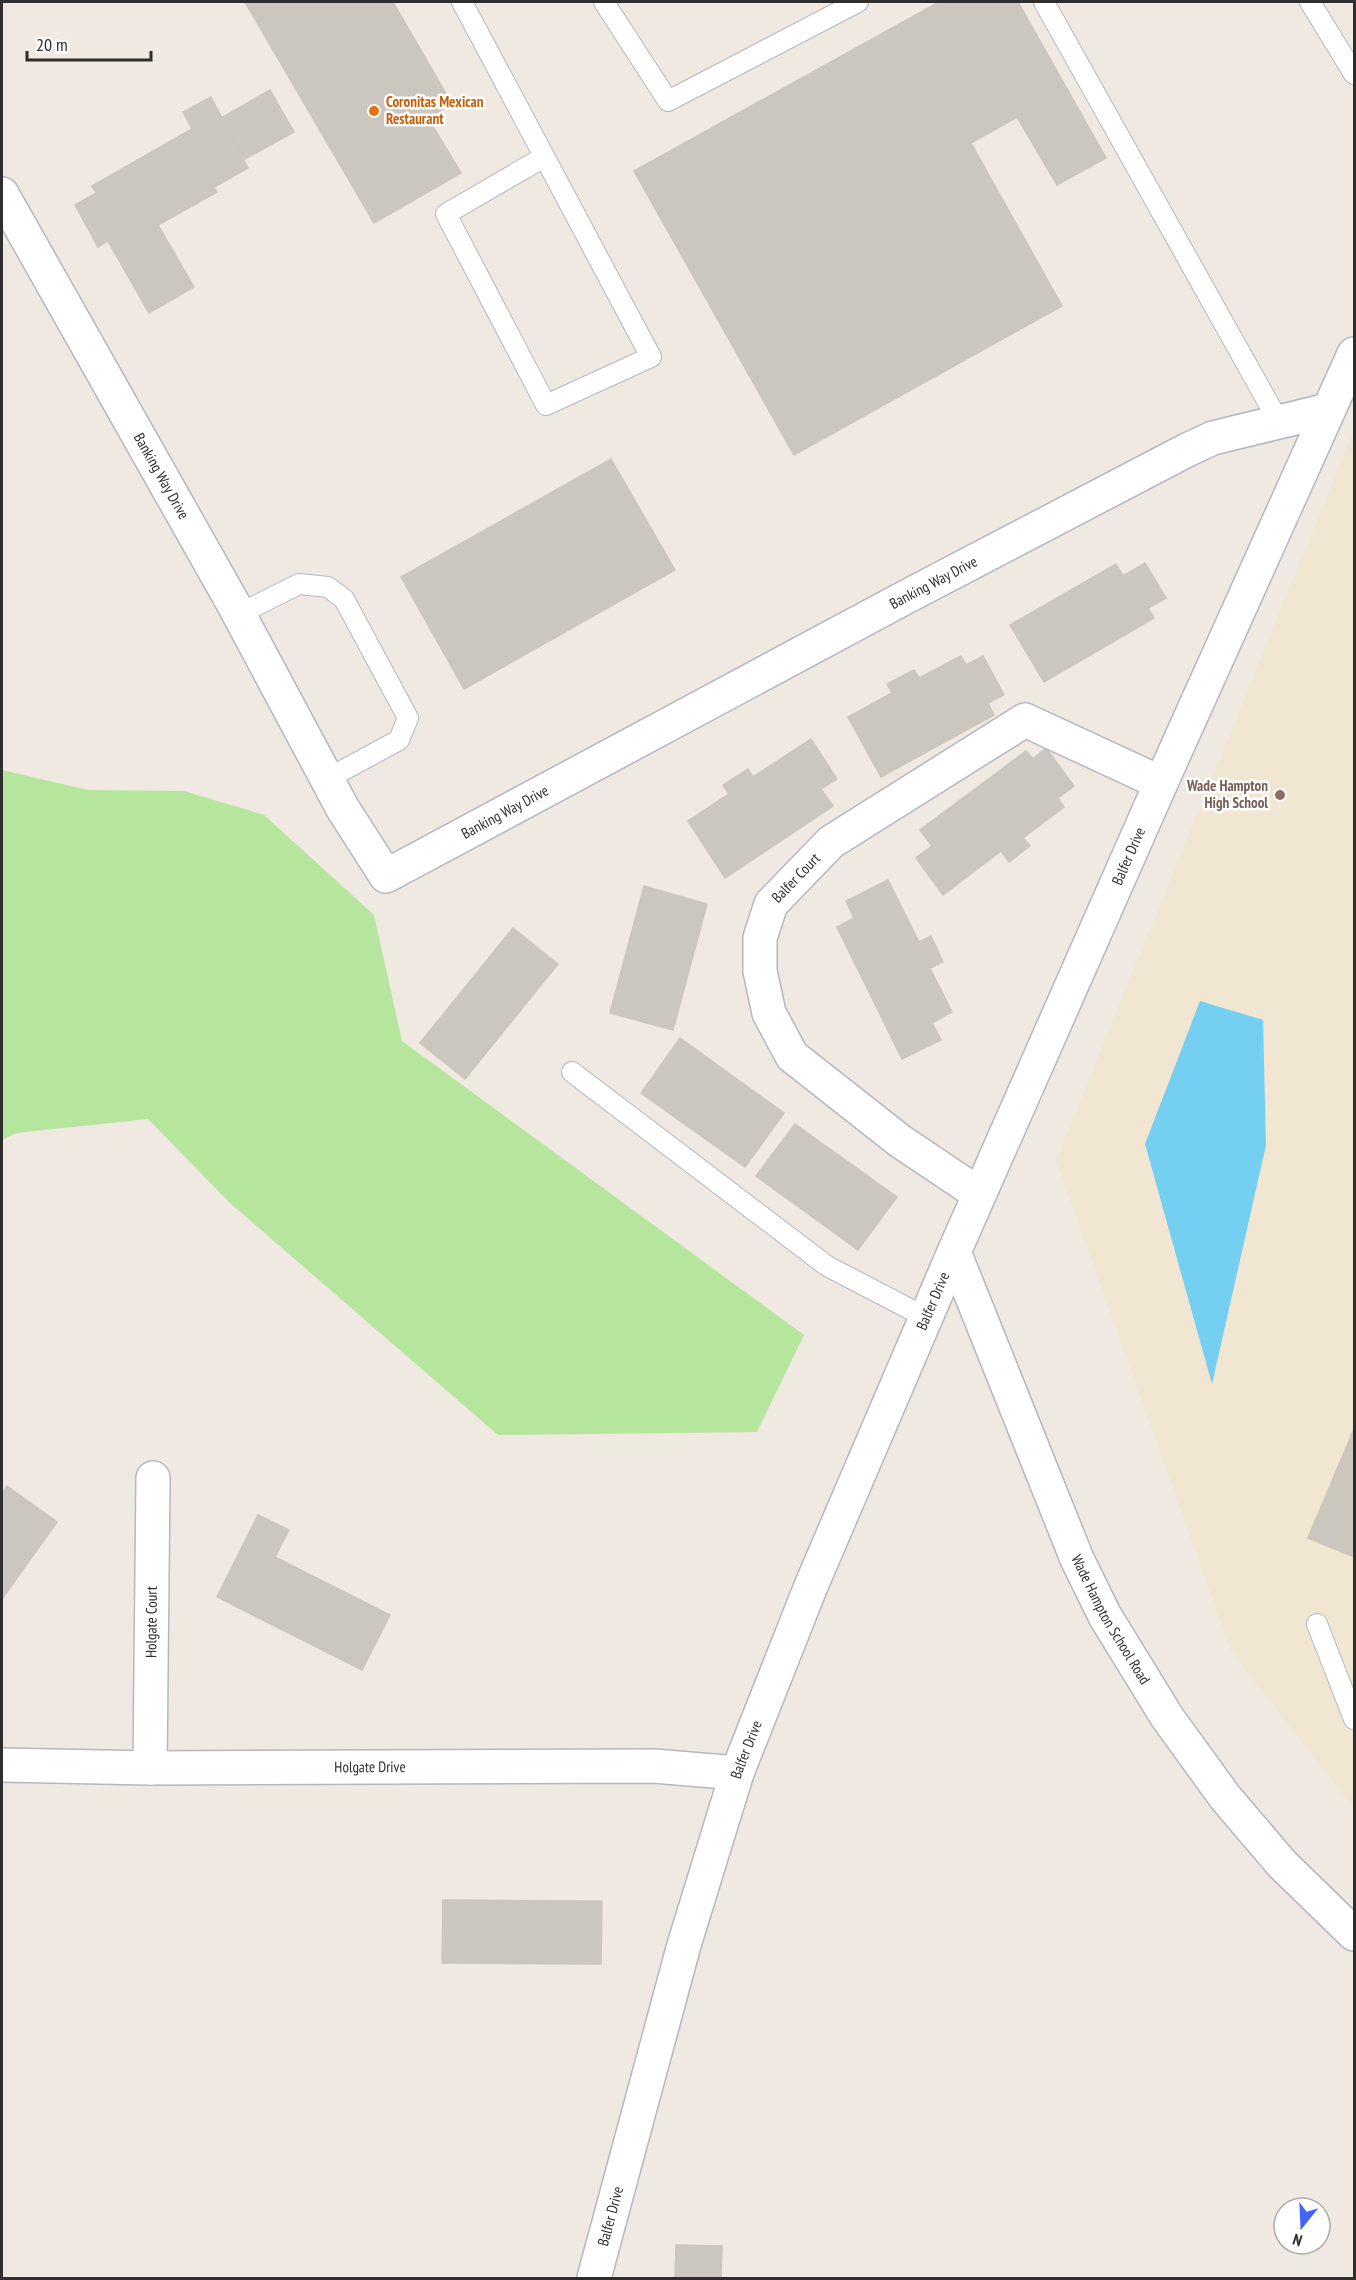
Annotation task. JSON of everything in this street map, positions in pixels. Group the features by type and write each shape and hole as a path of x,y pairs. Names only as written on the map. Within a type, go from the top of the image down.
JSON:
{"street":[{"name":"Banking Way Drive","path":"2,194 239,614 343,809 386,876 906,597 1187,450 1213,438 1328,410"},
{"name":"Balfer Drive","path":"594,2278 684,1945 737,1773 815,1575 979,1194 1354,354"},
{"name":"Balfer Court","path":"979,1194 900,1141 792,1056 770,1014 760,971 760,939 771,904 831,842 1025,720 1161,783"},
{"name":"Wade Hampton School Road","path":"954,1252 1077,1559 1105,1616 1167,1717 1225,1797 1282,1864 1354,1934"},
{"name":"Holgate Court","path":"150,1768 153,1478"},
{"name":"Holgate Drive","path":"2,1765 150,1768 654,1766 737,1773"}],"lane":[{"path":"462,2 651,357 546,405 446,214 544,157"},
{"path":"604,2 668,101 858,2"},
{"path":"1044,2 1279,422"},
{"path":"1310,2 1354,74"},
{"path":"239,614 299,584 328,587 344,599 408,718 399,740 327,779"},
{"path":"572,1071 827,1266 926,1317"},
{"path":"1317,1624 1354,1719"}],"shaded area":[{"name":"Wade Hampton High School","path":"1354,430 1354,1808 1231,1651 1056,1160"}],"green space":[{"path":"2,770 88,790 184,791 264,815 374,915 402,1041 804,1335 757,1432 498,1435 230,1203 148,1119 16,1133 2,1140"}],"water":[{"path":"1200,1001 1263,1020 1266,1145 1212,1384 1145,1144"}],"building":[{"name":"Coronitas Mexican Restaurant","path":"245,2 393,2 452,104 428,118 461,173 374,223"},
{"path":"939,2 1018,2 1106,158 1057,185 1017,117 971,143 1062,306 794,455 634,171"},
{"path":"270,90 294,132 245,159 221,118"},
{"path":"211,97 248,168 214,187 217,192 158,225 194,287 149,313 108,241 98,247 75,205 96,193 92,186 192,129 183,112"},
{"path":"611,459 675,570 464,689 401,577"},
{"path":"1145,563 1166,598 1148,608 1154,618 1044,682 1010,625 1116,564 1123,576"},
{"path":"961,656 966,665 983,656 1004,695 988,703 994,715 881,777 848,717 892,693 887,684 914,670 919,678"},
{"path":"811,739 837,779 821,789 833,806 725,878 688,821 729,794 723,785 748,769 753,777"},
{"path":"1046,748 1074,786 1058,798 1064,807 1023,838 1030,846 1009,862 1001,851 943,895 916,858 932,846 920,830 1026,751 1033,759"},
{"path":"888,880 919,942 931,936 943,962 930,968 952,1012 932,1023 941,1040 902,1059 837,927 854,918 846,901"},
{"path":"644,886 707,904 673,1030 610,1013"},
{"path":"513,928 558,964 465,1079 420,1043"},
{"path":"680,1038 784,1113 745,1167 641,1093"},
{"path":"795,1124 897,1197 858,1250 756,1176"},
{"path":"1354,1429 1354,1557 1308,1538"},
{"path":"7,1486 57,1522 2,1599 2,1494"},
{"path":"258,1515 289,1530 275,1557 390,1615 362,1670 217,1597"},
{"path":"443,1900 602,1901 601,1964 442,1963"},
{"path":"676,2245 722,2246 721,2278 675,2278"}],"place":[{"name":"Coronitas Mexican Restaurant","path":"374,111"},
{"name":"Wade Hampton High School","path":"1280,795"}]}
